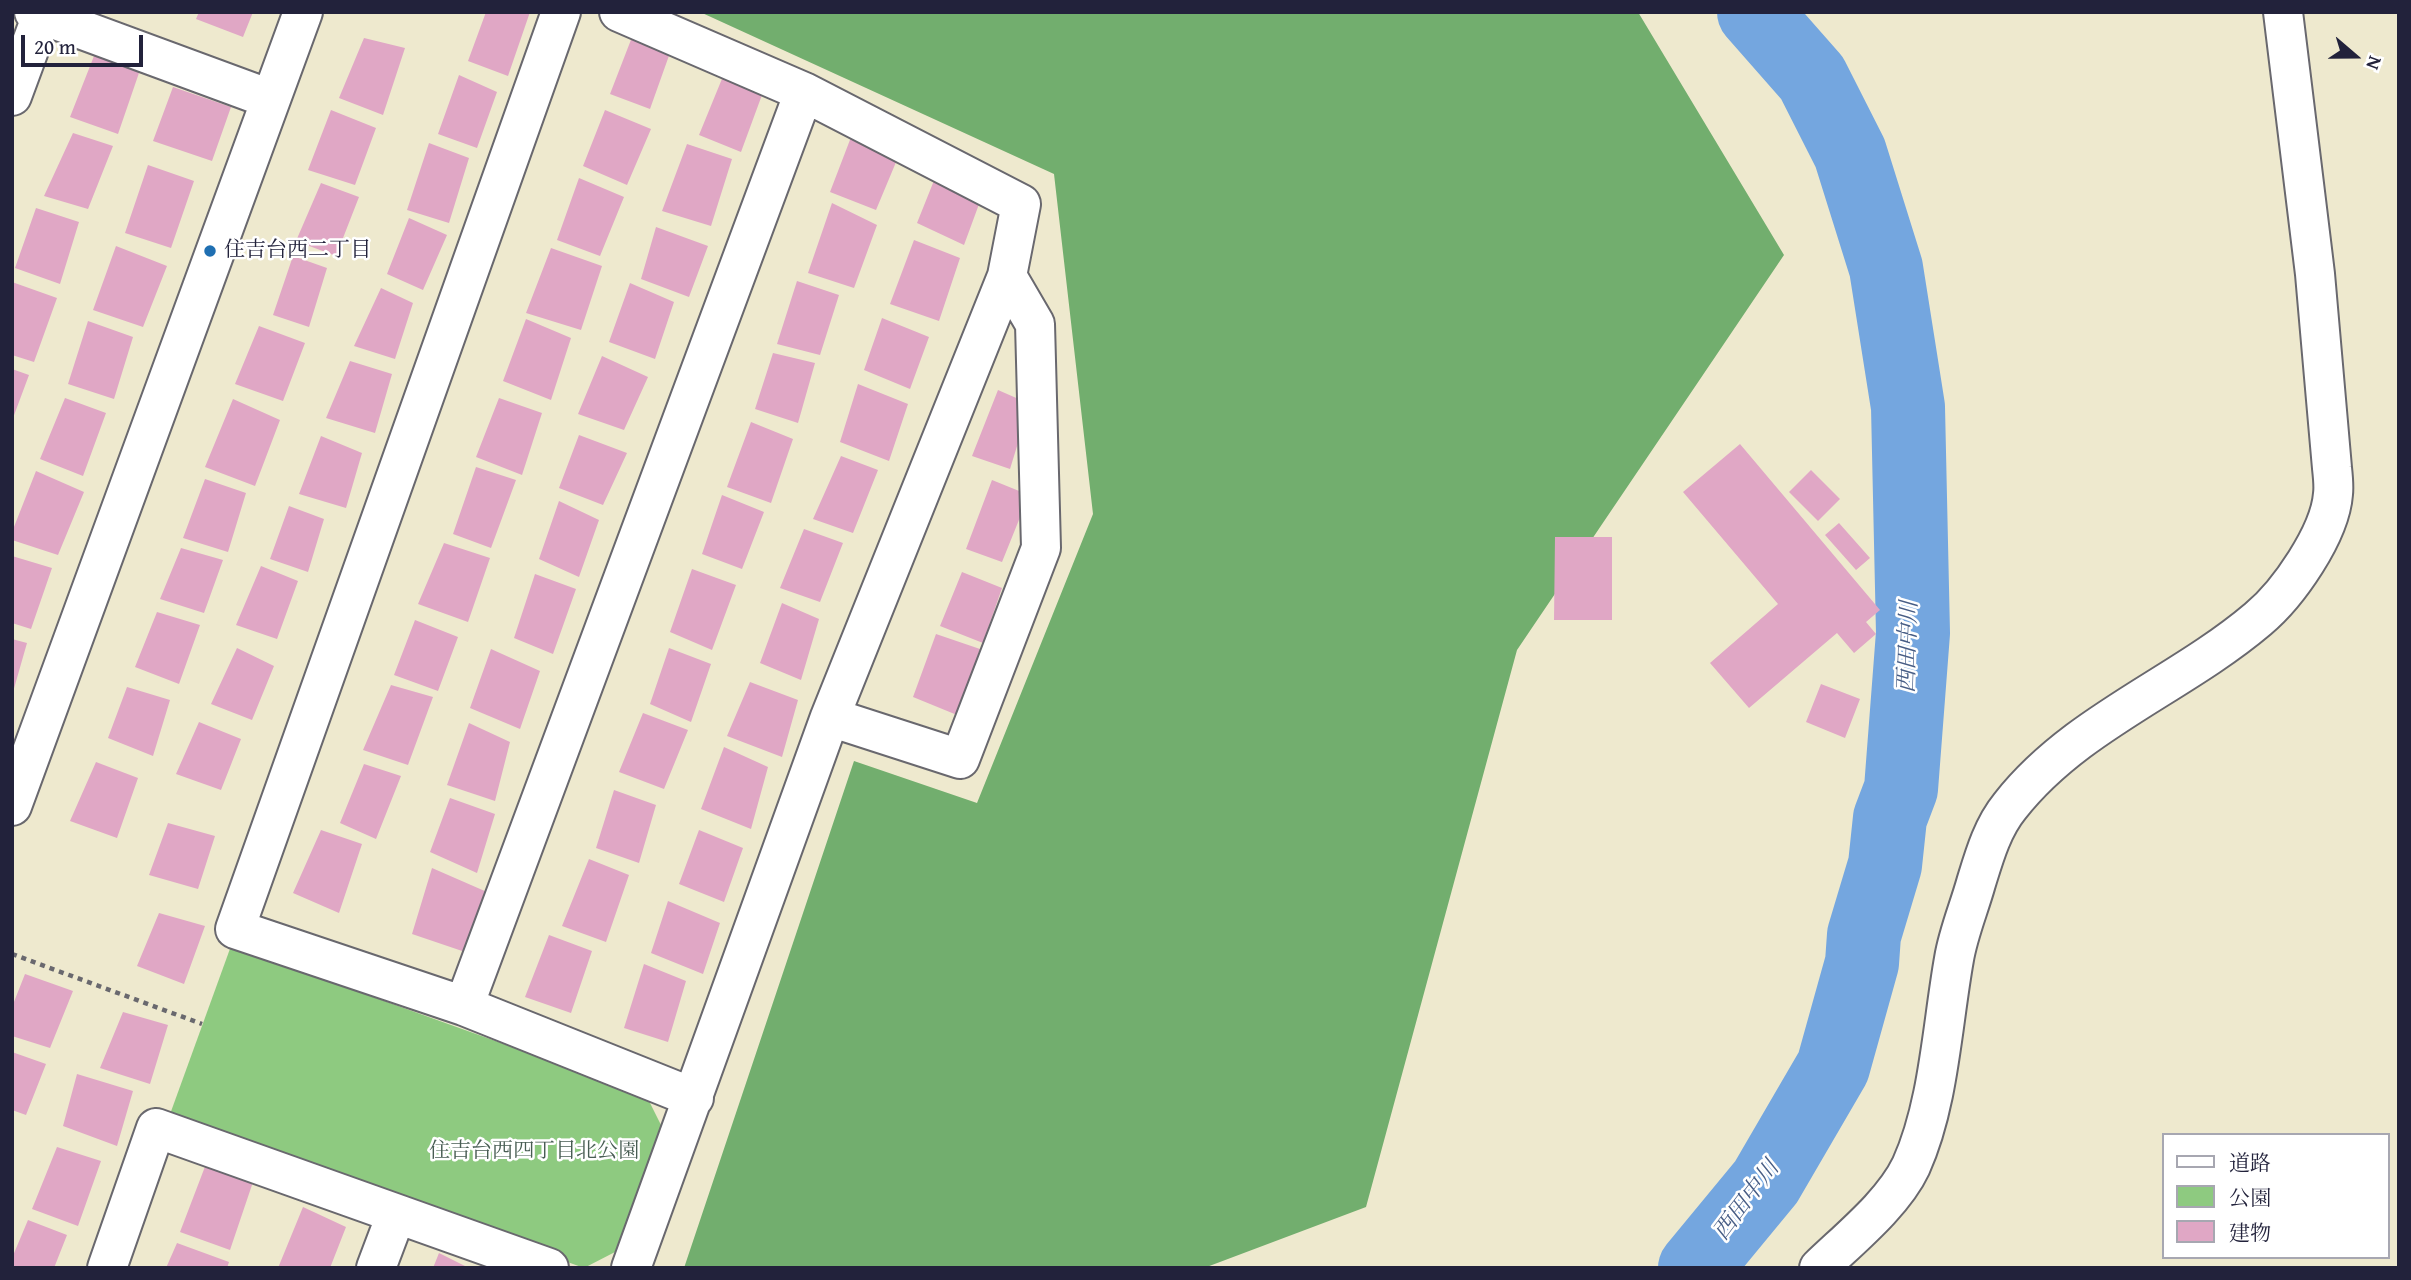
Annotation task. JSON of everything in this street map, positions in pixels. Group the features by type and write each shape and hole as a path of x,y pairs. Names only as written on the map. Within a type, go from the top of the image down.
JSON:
{"street":[{"path":"12,806 303,12"},
{"path":"561,12 235,929 464,1006 694,1098"},
{"path":"619,12 804,92 1021,204 1007,276 830,717 631,1268"},
{"path":"1819,1268 1884,1204 1910,1168 1925,1126 1954,955 1987,847 2008,807 2040,773 2083,737 2259,619 2289,587 2312,553 2324,526 2333,496 2332,468 2315,274 2283,12"},
{"path":"12,96 40,13 270,99"},
{"path":"464,1006 804,92"},
{"path":"830,717 960,759 1041,548 1035,324 1007,276"},
{"path":"107,1268 156,1128 549,1268"},
{"path":"376,1268 396,1214"}],"path":[{"path":"12,954 202,1024"}],"green space":[{"path":"700,12 1638,12 1784,255 1517,650 1366,1207 1204,1268 684,1268 854,761 977,803 1093,514 1054,174"},
{"name":"住吉台西四丁目北公園","path":"231,946 646,1095 662,1127 615,1252 584,1268 169,1117"}],"building":[{"path":"199,12 253,12 243,37 196,19"},
{"path":"486,12 530,12 508,76 468,61"},
{"path":"634,32 671,50 650,109 610,94"},
{"path":"364,38 405,48 383,115 339,98"},
{"path":"94,56 140,70 118,134 70,117"},
{"path":"726,69 766,84 741,152 699,135"},
{"path":"459,75 497,92 477,148 438,134"},
{"path":"173,87 231,107 212,161 153,141"},
{"path":"331,110 376,128 355,185 308,170"},
{"path":"605,110 651,129 627,185 583,166"},
{"path":"853,132 899,155 876,210 830,192"},
{"path":"73,133 113,146 88,209 44,196"},
{"path":"429,143 469,158 449,223 407,210"},
{"path":"687,144 732,159 711,226 662,211"},
{"path":"148,165 194,181 171,248 125,233"},
{"path":"937,173 982,196 964,245 917,223"},
{"path":"579,178 624,197 600,256 557,240"},
{"path":"321,183 359,197 336,256 296,241"},
{"path":"832,203 877,225 854,288 808,273"},
{"path":"36,208 79,222 60,284 15,268"},
{"path":"409,218 447,235 423,290 387,274"},
{"path":"656,227 708,246 689,297 641,279"},
{"path":"914,240 960,258 939,321 890,304"},
{"path":"116,246 167,266 143,327 93,310"},
{"path":"551,248 602,266 581,330 526,313"},
{"path":"293,256 327,268 309,327 273,315"},
{"path":"797,281 839,295 820,355 777,344"},
{"path":"12,282 57,298 34,362 12,355"},
{"path":"630,283 674,302 655,359 609,342"},
{"path":"381,288 413,303 395,359 354,346"},
{"path":"882,318 929,337 910,389 864,370"},
{"path":"526,319 571,338 551,400 503,381"},
{"path":"88,321 133,337 114,399 68,384"},
{"path":"259,326 305,343 283,401 235,384"},
{"path":"773,353 815,363 798,423 755,409"},
{"path":"602,356 648,377 624,430 578,414"},
{"path":"350,361 392,374 375,433 326,418"},
{"path":"12,369 29,375 13,418 12,418"},
{"path":"858,384 908,404 889,461 840,442"},
{"path":"998,390 1030,404 1010,469 972,456"},
{"path":"65,398 106,413 83,476 40,459"},
{"path":"499,398 542,413 522,475 476,457"},
{"path":"233,399 280,420 255,486 205,467"},
{"path":"751,422 793,439 771,503 727,487"},
{"path":"579,435 627,453 603,505 559,488"},
{"path":"321,436 362,453 346,508 299,494"},
{"path":"1740,444 1880,610 1866,622 1876,634 1854,653 1837,633 1749,708 1710,663 1778,604 1683,492"},
{"path":"841,456 878,470 853,533 813,519"},
{"path":"476,467 516,480 491,548 453,534"},
{"path":"1811,470 1840,499 1818,521 1789,492"},
{"path":"36,471 84,492 58,555 12,540 12,532"},
{"path":"205,479 246,493 228,552 183,538"},
{"path":"992,480 1029,495 1002,562 966,549"},
{"path":"722,495 764,512 742,569 702,554"},
{"path":"559,501 599,520 579,577 539,559"},
{"path":"289,506 324,519 308,572 270,559"},
{"path":"1839,523 1870,558 1856,570 1825,535"},
{"path":"804,529 843,543 820,602 780,588"},
{"path":"1555,537 1612,537 1612,620 1554,620"},
{"path":"444,543 490,558 468,622 418,604"},
{"path":"181,548 223,560 204,613 160,599"},
{"path":"12,556 52,568 31,629 12,623"},
{"path":"261,566 298,581 277,639 236,625"},
{"path":"692,569 736,585 712,650 670,632"},
{"path":"962,572 1002,588 983,643 940,626"},
{"path":"535,574 576,589 553,654 514,638"},
{"path":"782,603 819,619 801,680 760,663"},
{"path":"157,612 200,625 179,684 135,667"},
{"path":"415,620 458,637 438,691 394,675"},
{"path":"936,634 980,649 957,715 913,697"},
{"path":"12,639 27,643 13,692 12,692"},
{"path":"237,648 274,666 252,720 211,704"},
{"path":"669,648 711,664 691,722 650,704"},
{"path":"491,649 540,671 520,729 470,708"},
{"path":"750,682 798,700 782,757 727,736"},
{"path":"1821,684 1860,699 1845,738 1806,722"},
{"path":"391,685 433,697 408,765 363,750"},
{"path":"127,687 170,700 153,756 108,738"},
{"path":"643,713 688,730 664,789 619,772"},
{"path":"199,722 241,739 221,790 176,774"},
{"path":"469,723 510,742 495,801 447,785"},
{"path":"724,747 768,767 751,829 701,809"},
{"path":"96,762 138,778 117,838 70,821"},
{"path":"364,764 401,776 376,839 340,823"},
{"path":"614,790 656,805 639,863 596,848"},
{"path":"450,798 495,814 477,873 430,852"},
{"path":"168,823 215,836 198,889 149,875"},
{"path":"321,830 362,844 339,913 293,893"},
{"path":"699,830 743,848 724,902 679,884"},
{"path":"589,859 629,875 606,942 562,926"},
{"path":"432,868 487,892 471,954 412,934"},
{"path":"668,901 720,923 703,974 651,953"},
{"path":"159,913 205,926 184,984 137,966"},
{"path":"549,935 592,951 571,1013 525,997"},
{"path":"644,964 686,981 668,1042 624,1028"},
{"path":"25,974 73,991 50,1048 12,1036 12,1007"},
{"path":"123,1012 168,1025 150,1084 100,1068"},
{"path":"12,1052 46,1064 26,1115 12,1110"},
{"path":"77,1074 133,1091 117,1146 63,1126"},
{"path":"57,1147 101,1161 78,1226 32,1209"},
{"path":"206,1164 254,1179 230,1250 180,1232"},
{"path":"303,1207 346,1227 330,1268 278,1268"},
{"path":"28,1220 67,1235 54,1268 12,1268 12,1258"},
{"path":"177,1243 229,1262 227,1268 166,1268"},
{"path":"439,1253 469,1268 433,1268"}],"waterway":[{"name":"西田中川","path":"1695,1268 1766,1182 1833,1067 1862,963 1864,935 1885,865 1890,818 1901,789 1913,633 1908,407 1886,268 1850,153 1812,78 1754,12"}],"place":[{"name":"住吉台西二丁目","path":"210,251"}]}
